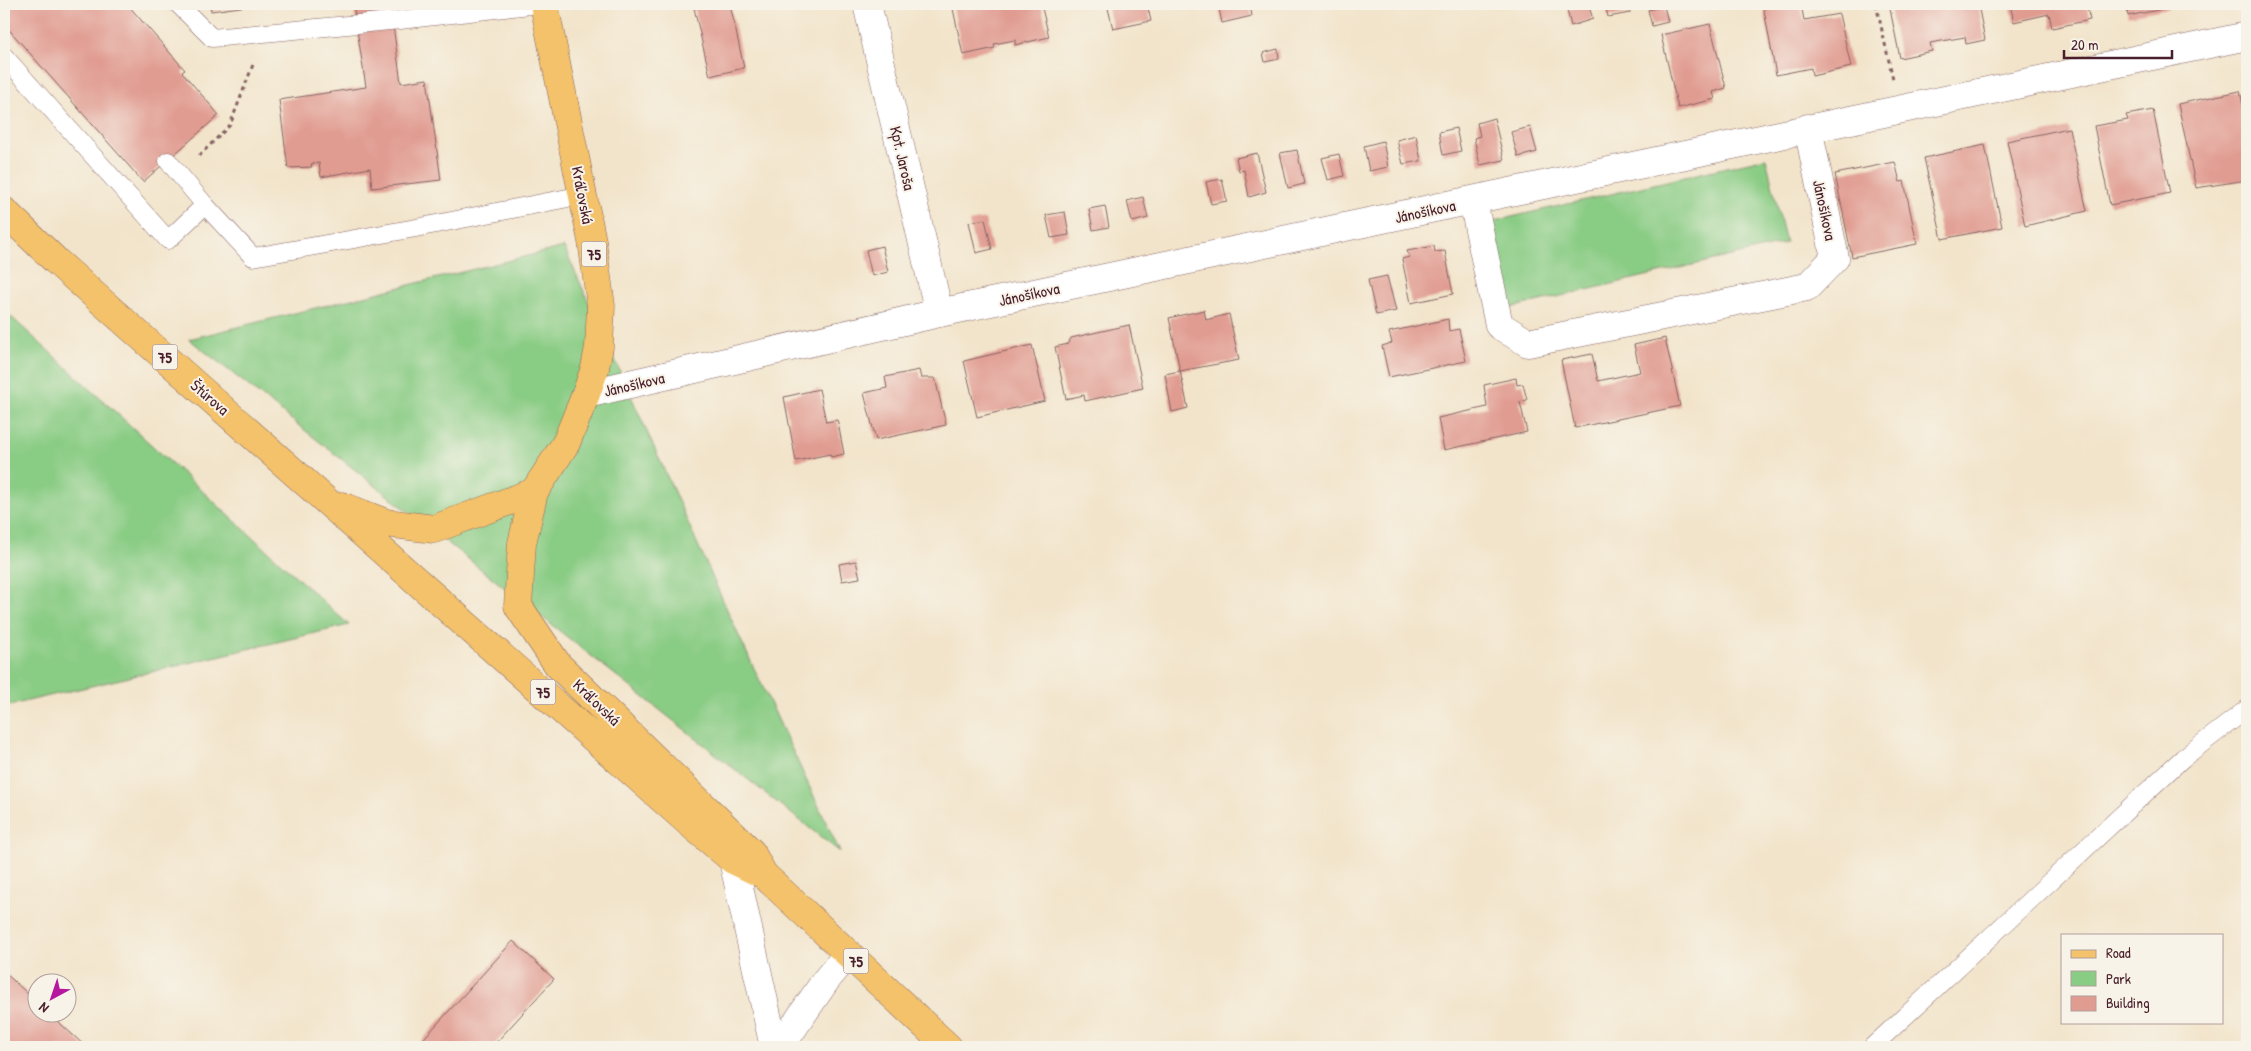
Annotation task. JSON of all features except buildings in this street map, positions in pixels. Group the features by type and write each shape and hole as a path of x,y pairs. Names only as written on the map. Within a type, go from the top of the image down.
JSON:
{"main road":[{"name":"Kráľovská","path":"544,4 598,273 601,306 599,347 595,368 586,394 566,443 534,492 522,543 518,606 558,665 751,852 764,875"},
{"name":"Štúrova","path":"4,212 56,261 328,501"},
{"name":"75","path":"328,501 386,523 434,529 534,492"},
{"name":"75","path":"328,501 733,860 764,875 948,1047"}],"street":[{"name":"Kpt. Jaroša","path":"867,4 939,313"},
{"name":"Jánošíkova","path":"586,394 939,313 2247,36"},
{"name":"Jánošíkova","path":"1473,201 1499,326 1528,344 1807,287 1835,258 1808,128"},
{"path":"733,860 774,1047"},
{"path":"780,1047 826,980 848,954"}],"lane":[{"path":"178,4 212,38 400,20 539,4"},
{"path":"4,56 168,240 205,205"},
{"path":"168,160 205,205 253,257 416,228 583,194"},
{"path":"1872,1047 2183,758 2247,709"}],"path":[{"path":"1876,4 1894,85"},
{"path":"180,175 230,125 265,33"}],"green space":[{"path":"1766,158 1786,243 1510,308 1490,222"},
{"path":"564,247 738,634 840,852 189,339"},
{"path":"8,314 349,625 11,705 4,712 4,315"}]}
